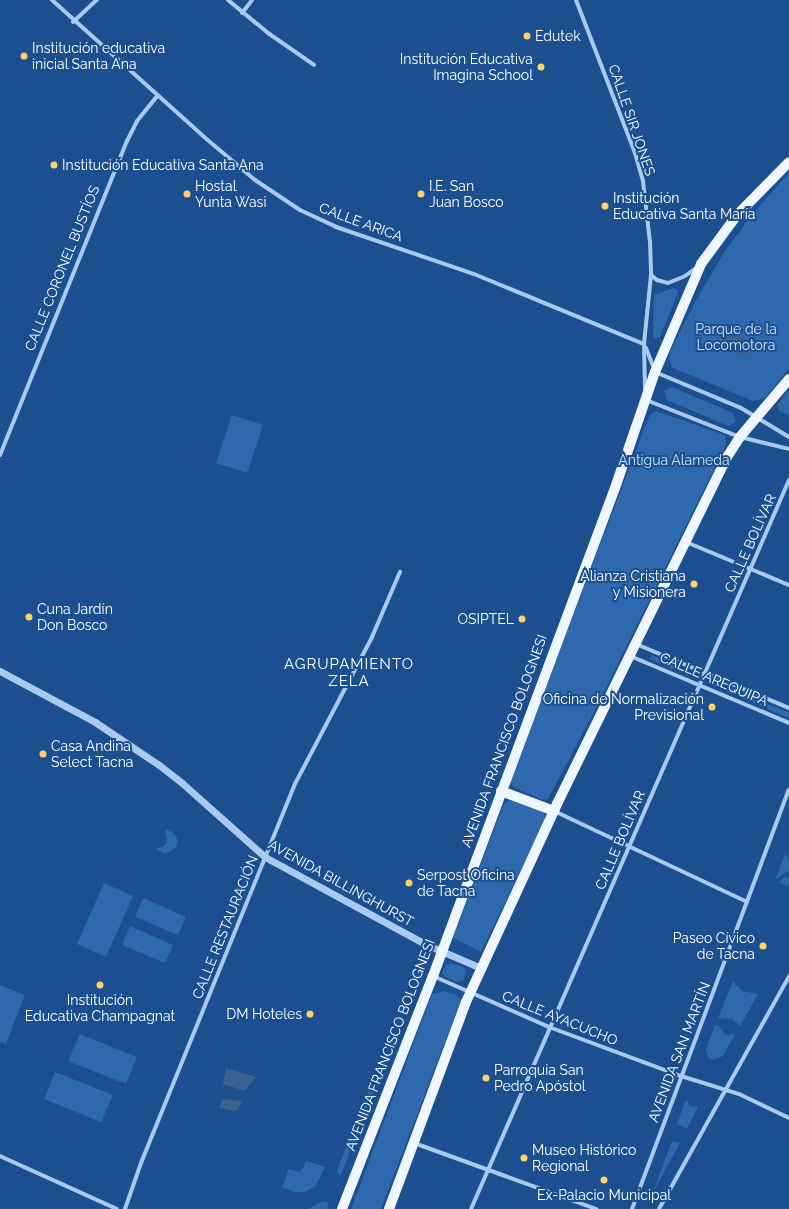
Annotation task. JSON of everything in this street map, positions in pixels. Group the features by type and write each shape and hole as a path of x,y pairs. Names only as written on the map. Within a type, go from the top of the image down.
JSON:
{"main road":[{"name":"AVENIDA FRANCISCO BOLOGNESI","path":"342,1209 433,976 655,372 701,264 737,215 789,162"},
{"path":"388,1209 470,993 554,811 635,644 740,437 758,418 789,379"},
{"path":"501,791 554,811"}],"street":[{"name":"CALLE ARICA","path":"52,0 73,22 255,180 300,210 336,227 474,274 644,344"},
{"path":"73,22 97,0"},
{"path":"228,0 242,13 314,65"},
{"path":"242,13 252,0"},
{"name":"CALLE SIR JONES","path":"576,0 635,154 643,181 648,214 651,275 644,344"},
{"name":"CALLE CORONEL BUSTÍOS","path":"0,455 1,447 127,141 137,121 157,96"},
{"path":"651,275 657,280 668,283 685,276 701,264"},
{"path":"644,344 655,372 758,418 789,437"},
{"path":"644,344 646,399 740,437 789,449"},
{"name":"CALLE BOLÍVAR","path":"471,1209 549,1027 630,846 698,685 789,480"},
{"path":"686,542 789,585"},
{"name":"CALLE RESTAURACIÓN","path":"125,1209 141,1163 296,782 372,637 400,572"},
{"name":"CALLE AREQUIPA","path":"635,644 789,708"},
{"name":"CALLE AREQUIPA","path":"630,656 789,723"},
{"name":"AVENIDA BILLINGHURST","path":"0,671 67,706 141,753 182,783 265,857 441,951 481,968"},
{"name":"AVENIDA SAN MARTÍN","path":"632,1209 789,790"},
{"path":"554,811 747,902"},
{"name":"CALLE AYACUCHO","path":"433,976 549,1027 723,1090 789,1118"},
{"path":"659,1209 723,1090 789,976"},
{"path":"414,1143 596,1209"},
{"path":"0,1156 117,1209"}],"green space":[{"name":"Parque de la Locomotora","path":"789,173 789,368 765,398 753,401 673,368 669,360 670,352 695,302 725,251 754,212"},
{"path":"673,288 678,291 677,295 660,337 655,339 653,336 654,295"},
{"path":"672,387 733,413 736,422 728,426 667,400 664,391"},
{"path":"789,390 789,415 780,412 777,405"},
{"name":"Antigua Alameda","path":"656,411 725,435 726,445 595,710 548,799 543,800 513,787 510,781 650,414"},
{"path":"232,415 263,425 247,473 216,463"},
{"path":"652,655 690,672 689,676 650,659"},
{"path":"715,682 789,713 789,718 713,686"},
{"path":"510,800 544,812 545,820 481,952 453,938 504,803"},
{"path":"165,829 174,833 178,841 175,849 165,854 156,849 164,846 167,842"},
{"path":"785,854 789,859 789,870 775,880"},
{"path":"789,873 785,877 789,879 788,887 779,882"},
{"path":"104,883 133,896 106,957 77,944"},
{"path":"143,898 186,917 178,935 135,917"},
{"path":"130,926 173,945 165,963 122,945"},
{"path":"451,963 465,968 466,973 463,981 457,982 445,977 442,972 446,965"},
{"path":"733,981 742,991 758,994 740,1026 731,1019 718,1018"},
{"path":"0,985 25,995 6,1044 0,1042"},
{"path":"444,991 454,994 461,1000 381,1209 351,1209 432,994"},
{"path":"715,1025 719,1026 725,1035 735,1034 723,1056 713,1060 708,1057 706,1050"},
{"path":"80,1034 137,1057 126,1084 68,1061"},
{"path":"55,1072 113,1095 101,1122 44,1099"},
{"path":"372,1082 377,1083 341,1175 338,1174 337,1170"},
{"path":"686,1100 690,1106 698,1107 687,1129 677,1124"},
{"path":"672,1141 680,1143 654,1189"},
{"path":"306,1161 325,1167 315,1187 304,1192 294,1192 282,1187 289,1169 298,1172 302,1170"},
{"path":"323,1201 329,1203 327,1209 308,1209"}],"shaded area":[{"path":"720,327 742,335 752,349 746,356 735,354 725,346 716,334","holes":["732,337 738,340 733,348 727,344"]},
{"path":"226,1068 256,1077 245,1091 223,1084"},
{"path":"222,1099 243,1101 236,1111 219,1108"}],"place":[{"name":"Edutek","path":"527,36"},
{"name":"Institución educativa inicial Santa Ana","path":"24,56"},
{"name":"Institución Educativa Imagina School","path":"541,67"},
{"name":"Institución Educativa Santa Ana","path":"54,165"},
{"name":"Hostal Yunta Wasi","path":"187,194"},
{"name":"I.E. San Juan Bosco","path":"421,194"},
{"name":"Institución Educativa Santa María","path":"605,206"},
{"name":"Alianza Cristiana y Misionera","path":"694,584"},
{"name":"Cuna Jardín Don Bosco","path":"29,617"},
{"name":"OSIPTEL","path":"522,619"},
{"name":"Oficina de Normalización Previsional","path":"712,707"},
{"name":"Casa Andina Select Tacna","path":"43,754"},
{"name":"Serpost Oficina de Tacna","path":"409,883"},
{"name":"Paseo Cívico de Tacna","path":"763,946"},
{"name":"Institución Educativa Champagnat","path":"100,985"},
{"name":"DM Hoteles","path":"310,1014"},
{"name":"Parroquia San Pedro Apóstol","path":"486,1078"},
{"name":"Museo Histórico Regional","path":"524,1158"},
{"name":"Ex-Palacio Municipal","path":"604,1180"}],"district":[{"name":"AGRUPAMIENTO ZELA","path":"349,672"}]}
